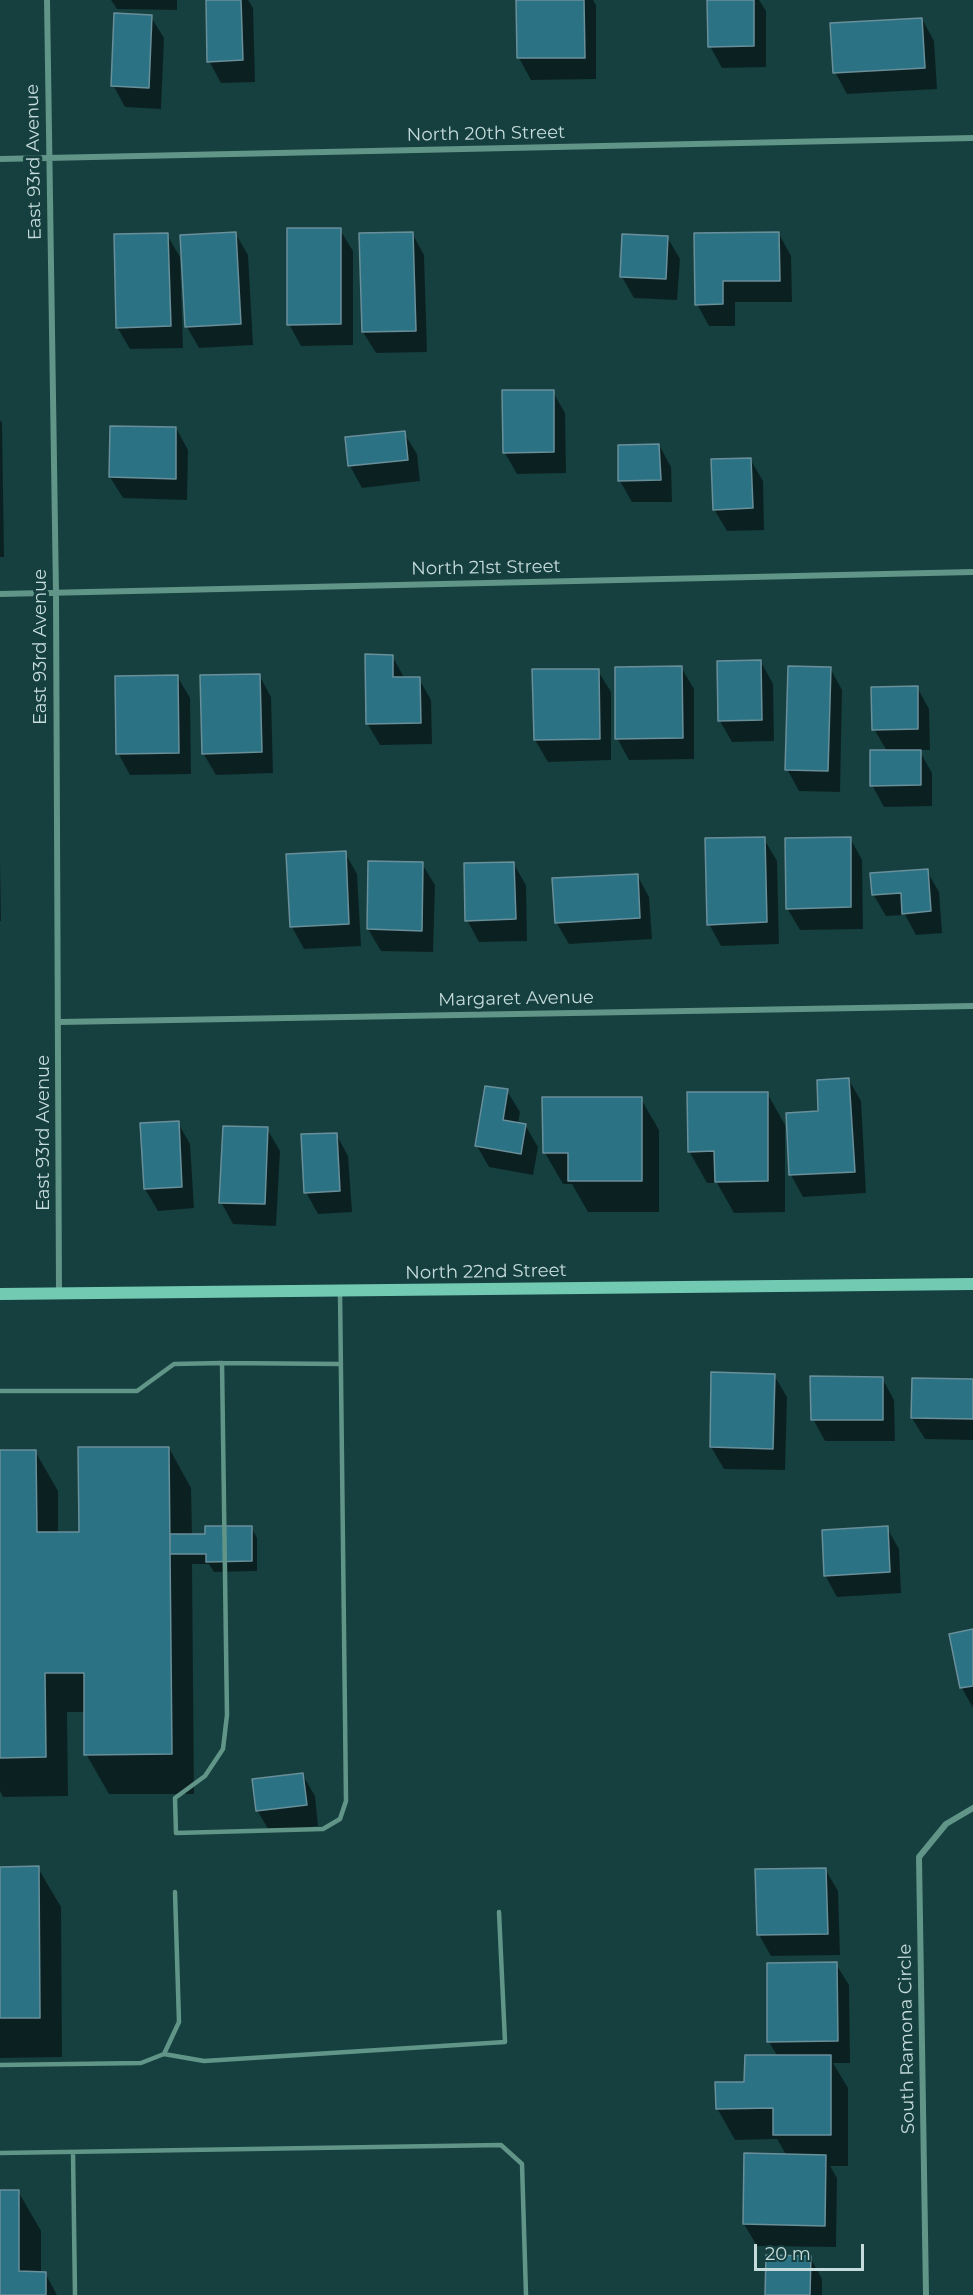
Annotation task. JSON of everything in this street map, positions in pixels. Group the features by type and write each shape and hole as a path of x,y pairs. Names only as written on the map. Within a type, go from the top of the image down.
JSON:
{"street":[{"name":"East 93rd Avenue","path":"47,0 56,593 59,1295"},
{"name":"North 20th Street","path":"0,159 973,138"},
{"name":"North 21st Street","path":"0,594 973,572"},
{"name":"Margaret Avenue","path":"59,1022 973,1006"},
{"name":"North 22nd Street","path":"0,1294 973,1284"},
{"name":"South Ramona Circle","path":"926,2295 919,1857 946,1824 973,1808"}],"lane":[{"path":"222,1364 227,1715 223,1749 205,1776 175,1798 176,1833 323,1829 340,1819 346,1801 340,1291"},
{"path":"0,1391 137,1391 174,1364 341,1364"},
{"path":"164,2054 179,2022 175,1892"},
{"path":"0,2065 141,2063 164,2054 204,2061 505,2042 499,1912"},
{"path":"0,2153 501,2145 522,2164 526,2295"},
{"path":"73,2152 75,2295"}],"building":[{"path":"206,0 241,0 243,60 207,62"},
{"path":"516,0 584,0 585,58 517,58"},
{"path":"707,0 754,0 754,46 708,47"},
{"path":"114,13 152,15 149,88 111,86"},
{"path":"922,18 925,68 833,73 830,23"},
{"path":"287,228 341,228 341,324 287,325"},
{"path":"236,232 241,324 185,327 180,235"},
{"path":"413,232 416,331 362,332 359,233"},
{"path":"779,232 780,281 723,281 723,304 695,305 694,233"},
{"path":"168,233 171,326 116,328 114,234"},
{"path":"622,234 668,236 666,279 620,277"},
{"path":"502,390 554,390 554,452 503,453"},
{"path":"110,426 176,427 176,479 109,477"},
{"path":"405,431 408,460 348,466 345,437"},
{"path":"659,444 661,480 618,481 618,445"},
{"path":"751,458 753,508 713,510 711,459"},
{"path":"365,654 393,655 393,677 420,677 421,723 366,724"},
{"path":"761,660 762,720 718,721 717,661"},
{"path":"682,666 683,738 615,739 615,667"},
{"path":"788,666 831,667 828,771 785,770"},
{"path":"532,669 599,669 600,739 534,740"},
{"path":"260,674 262,752 202,754 200,675"},
{"path":"178,675 179,753 116,754 115,676"},
{"path":"918,686 918,729 872,730 871,687"},
{"path":"870,750 921,750 921,785 870,786"},
{"path":"765,837 767,922 707,925 705,838"},
{"path":"851,837 851,907 786,909 785,838"},
{"path":"346,851 349,924 290,927 286,854"},
{"path":"368,861 423,862 422,931 367,929"},
{"path":"514,862 516,919 465,921 464,863"},
{"path":"928,869 931,911 902,914 901,893 872,895 870,873"},
{"path":"638,874 640,918 555,923 552,878"},
{"path":"849,1078 855,1172 789,1175 786,1113 818,1111 817,1080"},
{"path":"485,1086 508,1089 503,1120 526,1124 521,1154 475,1146"},
{"path":"687,1092 768,1092 768,1181 715,1182 714,1151 688,1152"},
{"path":"542,1097 642,1097 642,1181 568,1181 568,1153 543,1153"},
{"path":"179,1121 182,1187 144,1189 140,1123"},
{"path":"223,1126 268,1127 265,1204 219,1203"},
{"path":"337,1133 340,1191 304,1193 301,1134"},
{"path":"711,1372 775,1374 773,1449 710,1447"},
{"path":"810,1376 883,1377 883,1420 811,1420"},
{"path":"912,1378 973,1379 973,1419 911,1418"},
{"path":"78,1447 169,1447 172,1754 84,1755 84,1673 45,1673 46,1757 0,1758 0,1450 36,1450 37,1532 79,1532"},
{"path":"205,1526 252,1526 252,1561 206,1562 206,1554 170,1554 170,1534 205,1534"},
{"path":"888,1526 890,1572 824,1576 822,1530"},
{"path":"973,1629 973,1686 960,1688 949,1634"},
{"path":"303,1773 307,1805 256,1811 252,1779"},
{"path":"39,1866 40,2018 0,2018 0,1867"},
{"path":"826,1868 828,1934 757,1935 755,1869"},
{"path":"837,1962 838,2041 767,2042 767,1963"},
{"path":"745,2055 831,2055 831,2135 773,2135 773,2108 716,2109 715,2082 744,2082"},
{"path":"744,2153 826,2155 825,2226 743,2224"},
{"path":"0,2190 19,2190 19,2271 46,2272 46,2295 0,2295"},
{"path":"766,2255 811,2256 810,2295 765,2295"}]}
